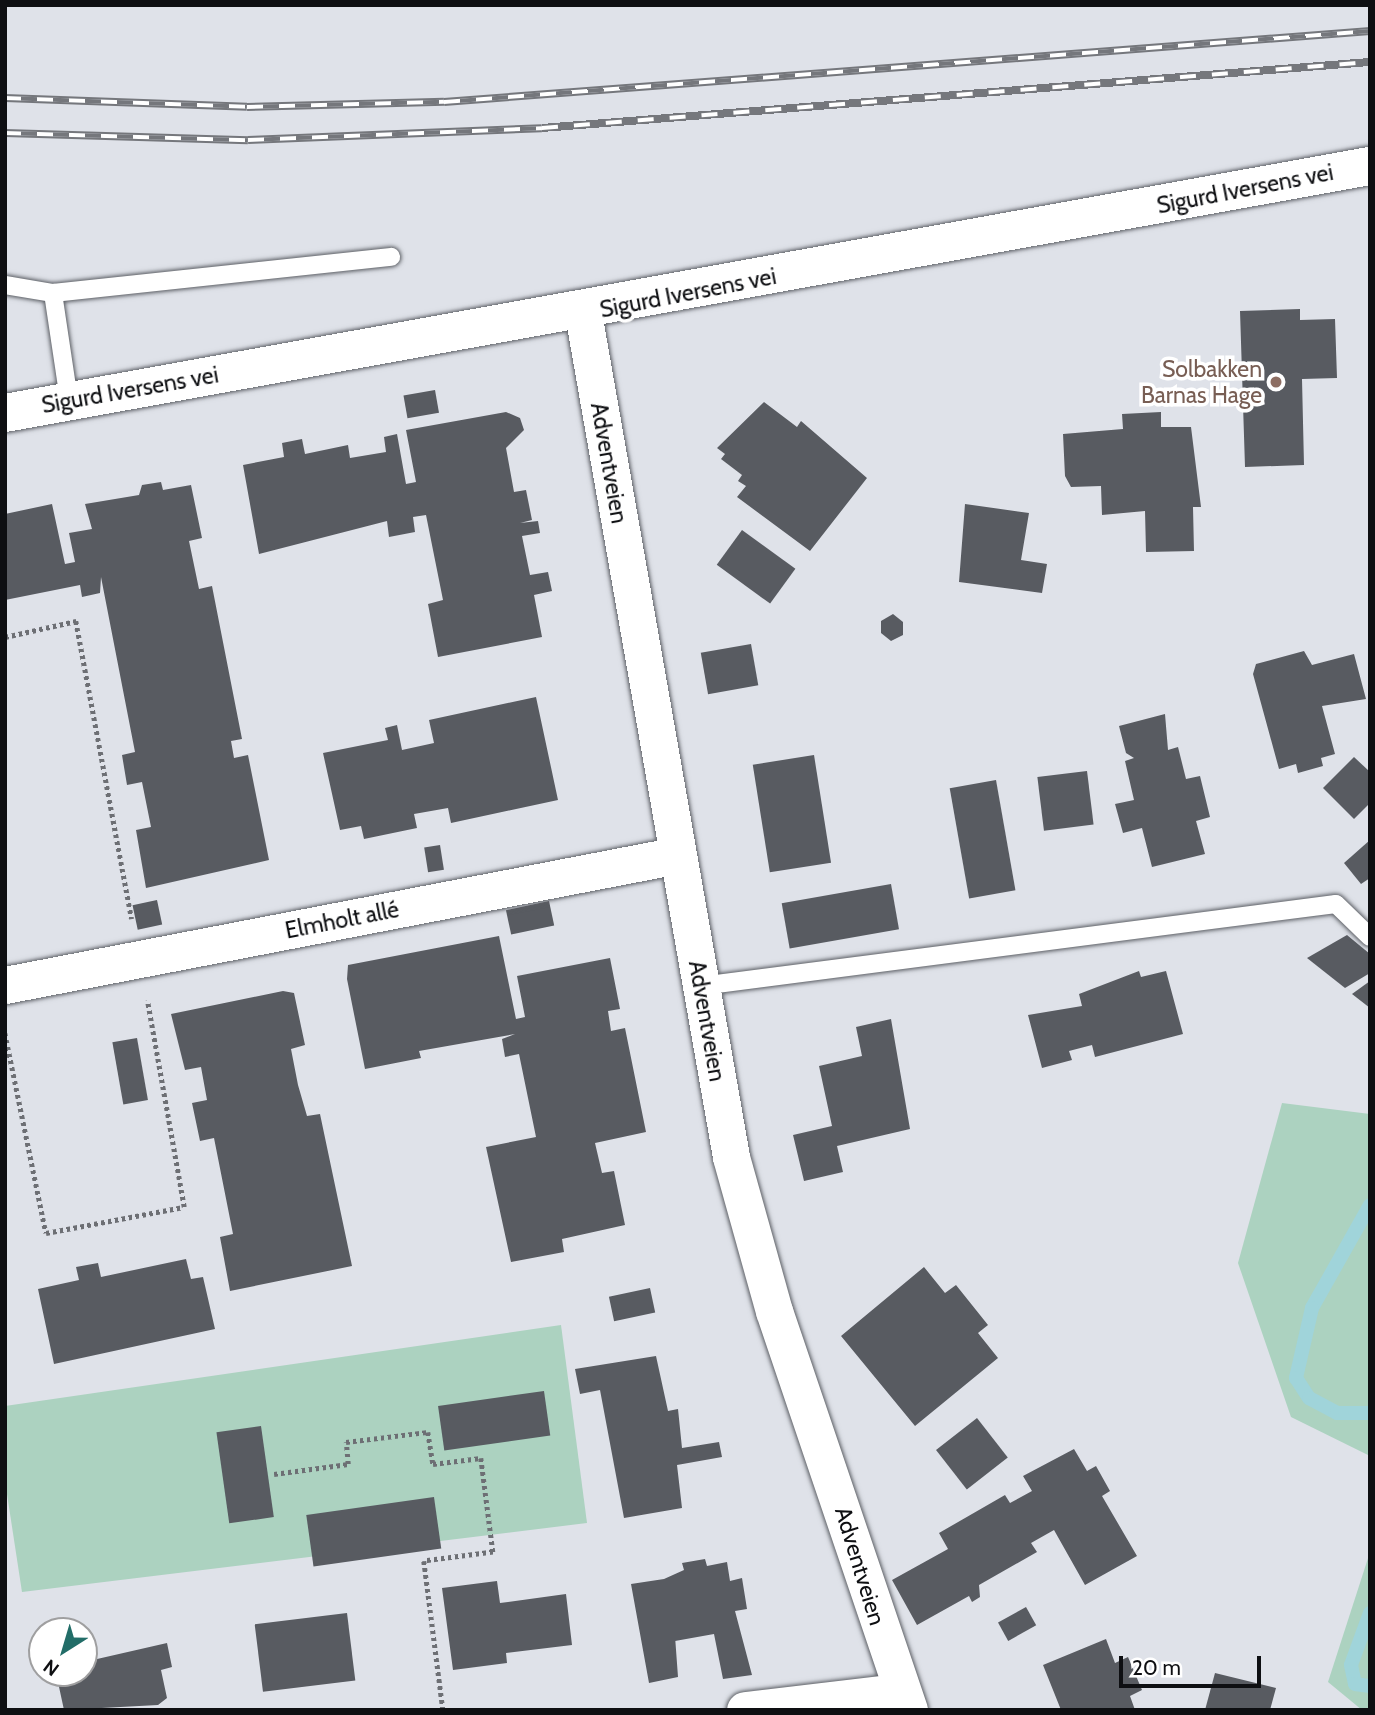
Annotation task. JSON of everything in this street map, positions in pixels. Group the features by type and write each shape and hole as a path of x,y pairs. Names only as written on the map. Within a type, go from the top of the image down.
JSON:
{"street":[{"name":"Sigurd Iversens vei","path":"5,413 583,313 1370,166"},
{"name":"Adventveien","path":"583,313 731,1157 771,1298 904,1701"},
{"name":"Elmholt allé","path":"5,985 678,855"},
{"path":"745,1710 904,1701"}],"lane":[{"path":"5,285 53,293 391,257"},
{"path":"53,293 69,400"},
{"path":"701,986 1336,904 1370,937"}],"path":[{"path":"274,1474 348,1464 346,1442 428,1432 433,1464 481,1458 493,1552 424,1561 443,1710"}],"green space":[{"path":"1282,1103 1370,1114 1370,1456 1291,1417 1238,1263"},
{"path":"561,1325 587,1523 22,1592 5,1481 5,1406"},
{"path":"1370,1552 1370,1710 1362,1710 1328,1682"}],"building":[{"path":"1300,309 1300,320 1335,319 1337,378 1302,379 1304,465 1245,467 1240,311"},
{"path":"435,390 439,413 407,418 403,396"},
{"path":"764,402 797,427 801,421 867,478 810,551 737,497 746,486 738,481 742,475 721,459 725,454 717,448"},
{"path":"506,412 520,418 524,430 506,448 514,492 526,490 532,520 520,523 538,521 540,533 522,536 530,575 548,572 552,591 534,595 542,637 438,657 428,604 443,600 426,515 413,517 415,532 389,537 387,521 259,554 243,465 284,457 282,443 302,439 305,454 348,445 350,458 386,452 384,437 397,434 406,484 416,482 406,430"},
{"path":"1161,412 1161,427 1191,427 1201,507 1193,507 1194,551 1146,552 1145,511 1102,515 1101,486 1071,487 1065,476 1063,434 1123,429 1122,414"},
{"path":"161,482 163,490 191,485 202,538 189,541 199,589 212,586 242,739 231,741 234,758 248,755 269,860 146,888 136,830 151,827 142,782 127,785 122,755 135,752 101,577 100,593 82,597 80,585 5,600 5,514 52,504 65,564 75,562 69,533 92,529 85,504 139,495 142,485"},
{"path":"965,504 1029,513 1021,560 1047,564 1042,593 959,582"},
{"path":"742,530 795,569 770,604 717,565"},
{"path":"893,614 903,622 903,635 891,641 881,633 881,621"},
{"path":"751,644 758,685 708,694 701,653"},
{"path":"1304,651 1312,665 1354,654 1366,699 1322,706 1335,754 1321,758 1323,766 1298,773 1296,764 1279,769 1253,674 1256,664"},
{"path":"536,697 558,800 451,823 448,808 414,814 417,828 364,839 361,826 340,830 323,753 388,740 385,728 397,725 402,750 434,743 429,720"},
{"path":"1165,714 1168,750 1178,747 1186,779 1200,776 1210,817 1196,821 1205,854 1152,867 1142,828 1123,833 1115,804 1134,800 1125,761 1134,758 1126,753 1119,726"},
{"path":"814,755 831,863 770,872 753,765"},
{"path":"1354,757 1370,772 1370,803 1354,819 1323,788"},
{"path":"1087,771 1094,825 1044,831 1037,777"},
{"path":"996,780 1015,890 969,898 950,788"},
{"path":"1370,840 1370,878 1361,884 1344,863"},
{"path":"440,845 444,870 428,872 424,848"},
{"path":"891,884 899,929 790,949 782,903"},
{"path":"157,900 162,924 138,930 133,905"},
{"path":"549,901 554,925 511,935 506,910"},
{"path":"1347,935 1370,954 1370,973 1345,988 1307,958"},
{"path":"499,936 516,1019 525,1017 517,976 610,958 620,1009 608,1011 611,1031 625,1028 646,1132 595,1143 602,1173 614,1171 625,1225 562,1239 564,1252 511,1262 486,1147 536,1137 519,1054 505,1057 502,1039 515,1034 419,1051 421,1058 365,1069 347,979 348,965"},
{"path":"1139,971 1141,977 1166,971 1183,1034 1095,1057 1092,1045 1069,1051 1072,1060 1042,1068 1028,1015 1082,1006 1079,994"},
{"path":"1370,981 1370,1008 1352,994"},
{"path":"283,991 294,993 305,1045 291,1049 298,1085 307,1116 320,1114 352,1266 230,1291 220,1237 233,1234 214,1138 200,1141 192,1103 207,1100 201,1067 185,1070 171,1014"},
{"path":"891,1019 910,1129 837,1146 843,1172 804,1181 793,1135 832,1126 819,1066 862,1056 856,1027"},
{"path":"137,1038 148,1100 123,1104 112,1042"},
{"path":"186,1259 191,1279 203,1277 215,1329 54,1364 38,1289 79,1280 76,1267 98,1263 101,1277"},
{"path":"924,1267 945,1293 956,1285 988,1325 978,1333 998,1358 915,1426 841,1336"},
{"path":"650,1288 655,1312 614,1321 609,1297"},
{"path":"656,1356 668,1411 678,1409 682,1448 719,1442 722,1457 677,1465 682,1508 624,1518 600,1390 580,1394 575,1369"},
{"path":"544,1391 550,1436 444,1450 438,1406"},
{"path":"977,1418 1008,1457 967,1489 936,1450"},
{"path":"261,1426 274,1517 229,1523 216,1432"},
{"path":"1074,1449 1087,1471 1096,1466 1110,1491 1102,1496 1137,1556 1085,1585 1054,1530 1031,1543 1037,1552 979,1585 980,1597 972,1602 969,1596 917,1625 892,1580 948,1549 939,1533 1005,1495 1010,1503 1032,1491 1023,1476"},
{"path":"434,1497 441,1548 313,1566 306,1515"},
{"path":"705,1559 707,1566 727,1562 730,1581 742,1578 747,1609 735,1611 752,1675 723,1679 714,1634 675,1641 678,1677 649,1683 631,1584 664,1579 684,1570 682,1563"},
{"path":"497,1581 500,1603 566,1594 572,1645 506,1653 507,1663 453,1670 442,1588"},
{"path":"1026,1607 1036,1625 1008,1641 998,1623"},
{"path":"347,1613 355,1680 263,1692 255,1624"},
{"path":"1106,1639 1115,1663 1128,1657 1142,1690 1130,1696 1135,1710 1061,1710 1043,1665"},
{"path":"167,1643 172,1667 161,1670 167,1698 158,1705 64,1710 59,1687 98,1687 98,1659"},
{"path":"1215,1673 1276,1688 1270,1710 1205,1710"}],"waterway":[{"path":"1370,1205 1312,1308 1296,1378 1309,1398 1337,1413 1370,1413"},
{"path":"1370,1613 1351,1665 1355,1684 1370,1686"}],"railway":[{"path":"5,98 247,107 444,102 1370,31"},
{"path":"5,133 248,140 542,128 1370,62"}],"place":[{"name":"Solbakken Barnas Hage","path":"1276,382"}]}
